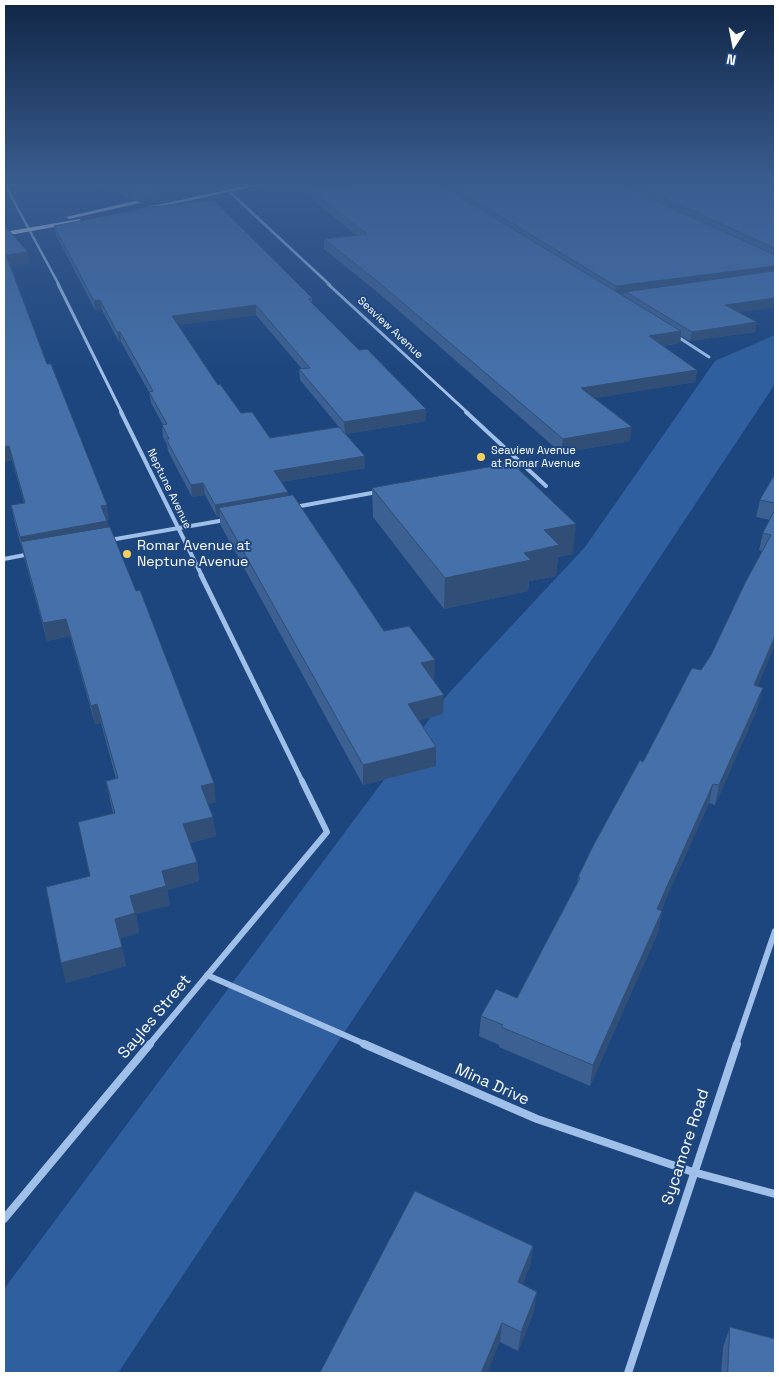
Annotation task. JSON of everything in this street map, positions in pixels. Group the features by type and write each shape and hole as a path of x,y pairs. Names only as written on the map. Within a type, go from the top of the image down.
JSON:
{"street":[{"name":"Neptune Avenue","path":"40,247 327,832"},
{"name":"Seaview Avenue","path":"290,247 546,486"},
{"path":"666,330 709,357"},
{"path":"506,469 526,466"},
{"path":"284,509 381,492"},
{"path":"101,542 227,520"},
{"path":"4,559 33,554"},
{"name":"Sayles Street","path":"4,1219 327,832"},
{"name":"Sycamore Road","path":"628,1373 693,1172 775,931"},
{"name":"Mina Drive","path":"207,975 537,1119 693,1172 775,1194"}],"shaded area":[{"path":"775,335 775,384 118,1373 4,1373 4,1289 448,694 585,547 715,361"}],"building":[{"path":"4,247 24,247 28,252 6,255 47,364 51,364 107,505 101,506 107,521 20,537 11,505 25,503 9,446 4,447"},
{"path":"65,247 261,247 312,298 308,299 359,350 367,349 426,409 344,422 299,369 310,368 256,305 172,316 218,385 220,384 241,413 252,412 270,438 339,427 365,456 274,471 288,492 215,505 203,483 191,485 166,439 169,439 162,425 167,424 149,392 153,391 100,300 94,301"},
{"path":"334,247 543,247 681,331 649,336 697,370 581,388 632,427 563,439 382,285"},
{"path":"552,247 758,247 775,255 775,266 616,286"},
{"path":"775,271 775,298 725,305 757,322 692,332 626,292"},
{"path":"512,463 576,524 544,530 559,545 524,553 531,560 445,578 372,488"},
{"path":"775,474 775,503 760,500"},
{"path":"293,495 384,631 409,626 435,660 421,663 444,695 408,704 436,747 363,765 219,508"},
{"path":"775,510 775,636 754,685 763,688 719,785 713,784 657,909 662,911 593,1065 501,1027 503,1025 481,1016 496,989 517,998 580,878 578,877 593,846 640,760 643,762 692,668 701,670 711,655 745,583 771,535 763,533"},
{"path":"110,527 136,591 140,590 214,783 201,786 213,817 183,824 197,862 162,871 166,886 130,896 135,913 115,919 122,947 61,963 46,887 90,876 78,822 115,813 106,781 118,778 97,704 91,706 66,619 43,623 21,542"},
{"path":"415,1191 533,1246 518,1282 537,1292 521,1332 502,1323 481,1373 320,1373"},
{"path":"730,1327 775,1339 775,1373 728,1373"}],"place":[{"name":"Seaview Avenue at Romar Avenue","path":"481,457"},
{"name":"Romar Avenue at Neptune Avenue","path":"127,554"}]}
